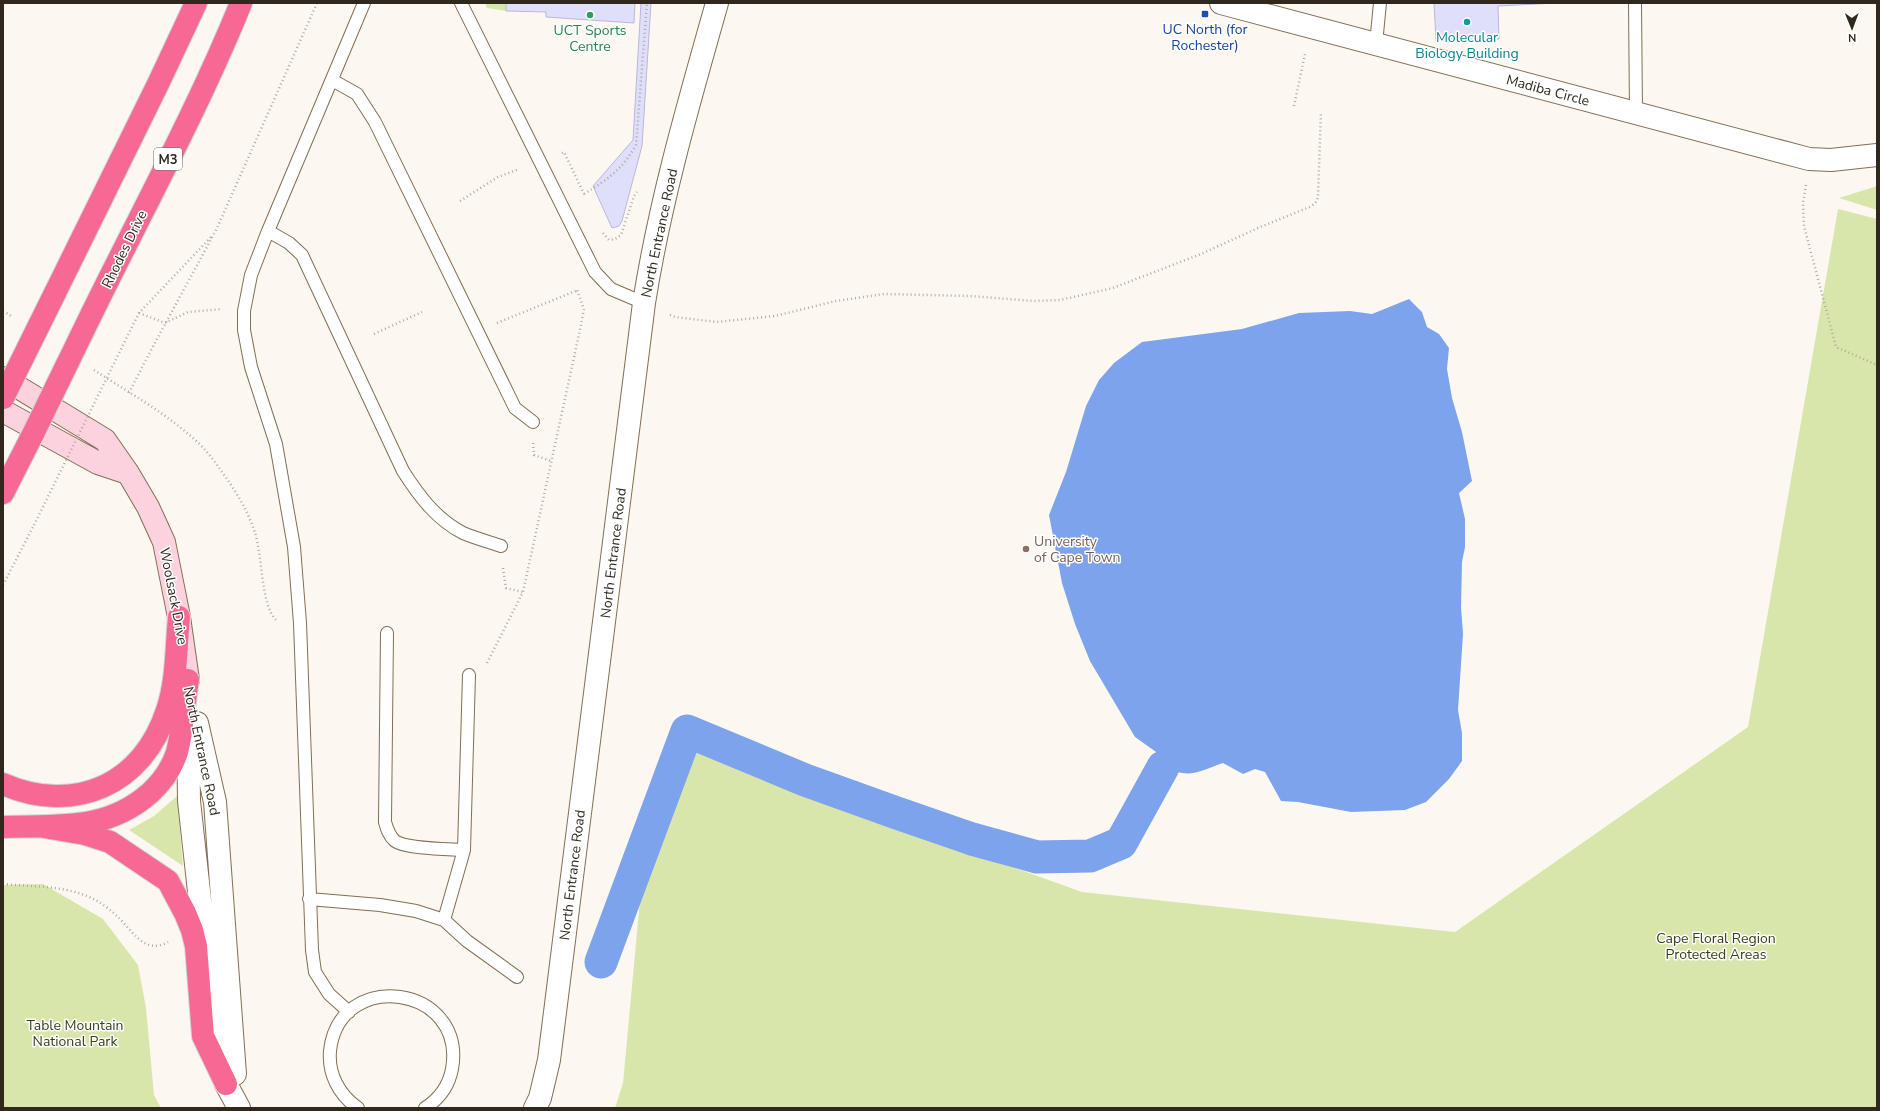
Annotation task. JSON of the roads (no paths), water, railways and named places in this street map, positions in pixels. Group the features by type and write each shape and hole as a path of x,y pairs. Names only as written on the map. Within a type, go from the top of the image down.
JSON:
{"highway":[{"path":"3,398 158,84 196,3"},
{"name":"Rhodes Drive","path":"3,493 211,72 241,3"},
{"path":"3,784 17,790 42,795 64,797 100,790 113,782 138,762 153,742 167,710 174,673 179,617"},
{"path":"3,827 74,826 118,815 137,804 156,788 168,773 177,753 188,680"},
{"path":"44,827 110,842 168,881 186,913 192,930 196,946 203,1036 226,1084"}],"main road":[{"name":"Woolsack Drive","path":"3,378 105,440 128,473 148,507 164,542 179,617 188,680"},
{"path":"3,411 98,463 128,473"}],"street":[{"name":"North Entrance Road","path":"535,1108 540,1098 549,1060 644,303 652,256 679,138 717,3"},
{"name":"Madiba Circle","path":"1231,5 1809,159 1832,160 1877,155"},
{"name":"North Entrance Road","path":"188,680 189,801 215,1036 226,1084 238,1106"},
{"name":"North Entrance Road","path":"188,680 215,802 238,1106"}],"lane":[{"path":"349,1012 329,994 315,972 309,900 300,623 294,547 276,444 251,367 244,330 244,311 251,275 268,231 364,3"},
{"path":"461,3 595,272 611,289 644,303"},
{"path":"1231,5 1266,3"},
{"path":"1376,44 1380,3"},
{"path":"1635,3 1636,113"},
{"path":"332,80 357,94 375,122 515,408 533,422"},
{"path":"268,231 289,243 302,255 403,471 420,497 442,519 464,533 501,546"},
{"path":"387,633 385,822 388,833 396,841 407,845 464,850"},
{"path":"444,920 464,850 470,675"},
{"path":"309,900 380,905 416,911 444,920 467,941 517,977"},
{"path":"358,1108 340,1091 332,1076 330,1059 331,1042 338,1026 349,1012 364,1002 381,996 399,996 416,1000 432,1010 444,1024 451,1040 454,1058 450,1076 443,1092 426,1108"}],"water":[{"path":"1409,299 1422,312 1427,327 1439,334 1449,348 1447,369 1452,398 1462,432 1472,481 1459,493 1465,519 1465,547 1462,562 1461,607 1463,634 1458,710 1462,733 1462,761 1449,779 1426,802 1405,810 1351,812 1298,802 1281,801 1265,772 1255,769 1243,774 1223,763 1194,773 1181,773 1163,767 1159,754 1135,737 1090,661 1075,624 1062,583 1049,515 1066,472 1086,406 1099,380 1114,363 1142,342 1242,329 1299,313 1350,311 1372,314"}],"waterway":[{"path":"601,962 687,731 805,780 972,839 1037,857 1090,856 1121,843 1163,767"}],"place":[{"name":"UC North (for Rochester)","path":"1205,14"},
{"name":"UCT Sports Centre","path":"590,15"},
{"name":"Molecular Biology Building","path":"1467,22"},
{"name":"University of Cape Town","path":"1026,549"}],"park label":[{"name":"Cape Floral Region Protected Areas","path":"1716,946"},
{"name":"Table Mountain National Park","path":"75,1034"}]}
